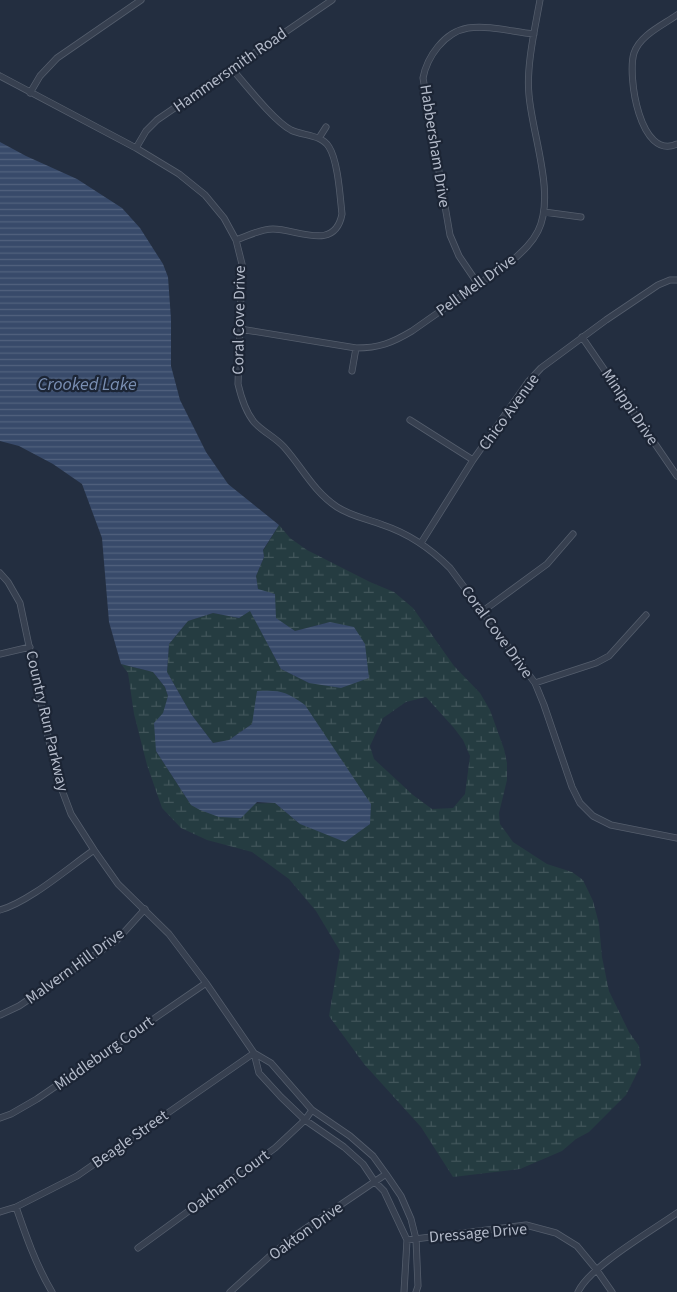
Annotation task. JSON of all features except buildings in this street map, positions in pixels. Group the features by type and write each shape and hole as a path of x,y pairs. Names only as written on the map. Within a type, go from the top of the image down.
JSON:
{"street":[{"path":"30,93 40,76 57,58 141,0"},
{"name":"Hammersmith Road","path":"136,148 146,131 158,120 332,0"},
{"name":"Pell Mell Drive","path":"240,329 356,348 373,348 395,342 513,260 527,248 538,230 544,212 545,194 528,94 534,34 540,0"},
{"path":"677,15 639,44 634,53 632,77 636,104 644,127 651,139 660,145 671,147 677,144"},
{"name":"Habbersham Drive","path":"478,284 459,256 450,236 423,78 425,66 432,53 442,42 466,28 481,27 534,34"},
{"path":"232,69 290,130 320,138 328,144 334,155 342,214 341,222 328,235 316,237 274,229 260,231 236,240"},
{"name":"Coral Cove Drive","path":"0,76 136,148 179,174 204,195 224,218 236,240 242,264 238,384 243,402 254,422 283,446 314,488 337,507 357,517 405,534 435,552 450,568 535,683 572,787 580,803 594,816 611,825 677,838"},
{"path":"320,138 326,127"},
{"path":"544,212 580,218"},
{"name":"Chico Avenue","path":"421,543 473,460 528,382 541,368 582,337 658,285 670,280 677,280"},
{"name":"Minippi Drive","path":"582,337 677,476"},
{"path":"352,371 356,348"},
{"path":"410,420 473,460"},
{"path":"483,611 548,564 573,534"},
{"name":"Country Run Parkway","path":"0,573 8,582 20,603 56,774 71,814 118,884 169,934 206,983 254,1053 260,1073 280,1097 304,1120 344,1147 363,1164 375,1182 384,1190 406,1240 404,1292"},
{"path":"535,683 596,663 609,656 646,615"},
{"path":"0,654 30,648"},
{"path":"0,910 25,899 94,850"},
{"name":"Malvern Hill Drive","path":"0,1015 19,1006 117,940 145,909"},
{"name":"Middleburg Court","path":"0,1118 37,1099 206,983"},
{"name":"Country Run Parkway","path":"254,1053 271,1063 312,1110 350,1136 373,1156 401,1196 411,1219 416,1239 418,1286 416,1292"},
{"name":"Beagle Street","path":"0,1212 16,1207 77,1176 254,1053"},
{"name":"Oakham Court","path":"138,1248 275,1148 312,1110"},
{"name":"Oakton Drive","path":"230,1292 271,1255 300,1233 386,1174"},
{"path":"16,1207 30,1247 52,1292"},
{"path":"578,1292 596,1269 677,1214"},
{"name":"Dressage Drive","path":"406,1240 526,1225 556,1233 577,1246 612,1292"}],"green space":[{"path":"279,525 290,538 307,550 394,592 413,608 454,666 480,693 490,710 507,763 507,780 499,813 500,824 513,842 547,864 572,872 583,880 593,901 599,924 602,957 609,991 629,1032 639,1046 641,1065 626,1095 589,1132 576,1139 562,1151 520,1169 453,1177 421,1127 364,1064 329,1016 340,951 316,911 289,879 252,852 207,840 181,828 162,808 147,765 134,714 128,673 121,664 153,672 165,687 168,696 156,751 191,805 275,803 300,824 252,724 229,740 213,743 191,714 167,672 169,644 188,621 213,613 239,618 250,610 281,669 309,683 330,622 295,631 275,618 258,589 256,576 264,557 263,551","holes":["426,697 463,740 470,756 465,794 453,808 432,809 413,795 374,759 370,746 383,718 406,702"]}],"water":[{"name":"Crooked Lake","path":"0,142 77,179 122,208 140,228 163,264 168,277 171,319 171,366 180,400 206,452 228,484 279,525 263,550 264,557 256,576 258,589 275,594 276,618 295,631 330,622 354,627 365,644 369,678 341,688 309,683 281,669 250,611 239,618 213,613 188,621 169,644 167,672 191,714 213,743 229,740 252,724 257,691 282,692 305,705 371,804 370,824 345,842 300,824 275,803 257,802 241,818 219,817 191,805 156,751 154,723 163,713 168,696 165,687 153,672 121,664 109,622 102,538 82,484 53,464 19,446 0,441"}]}
